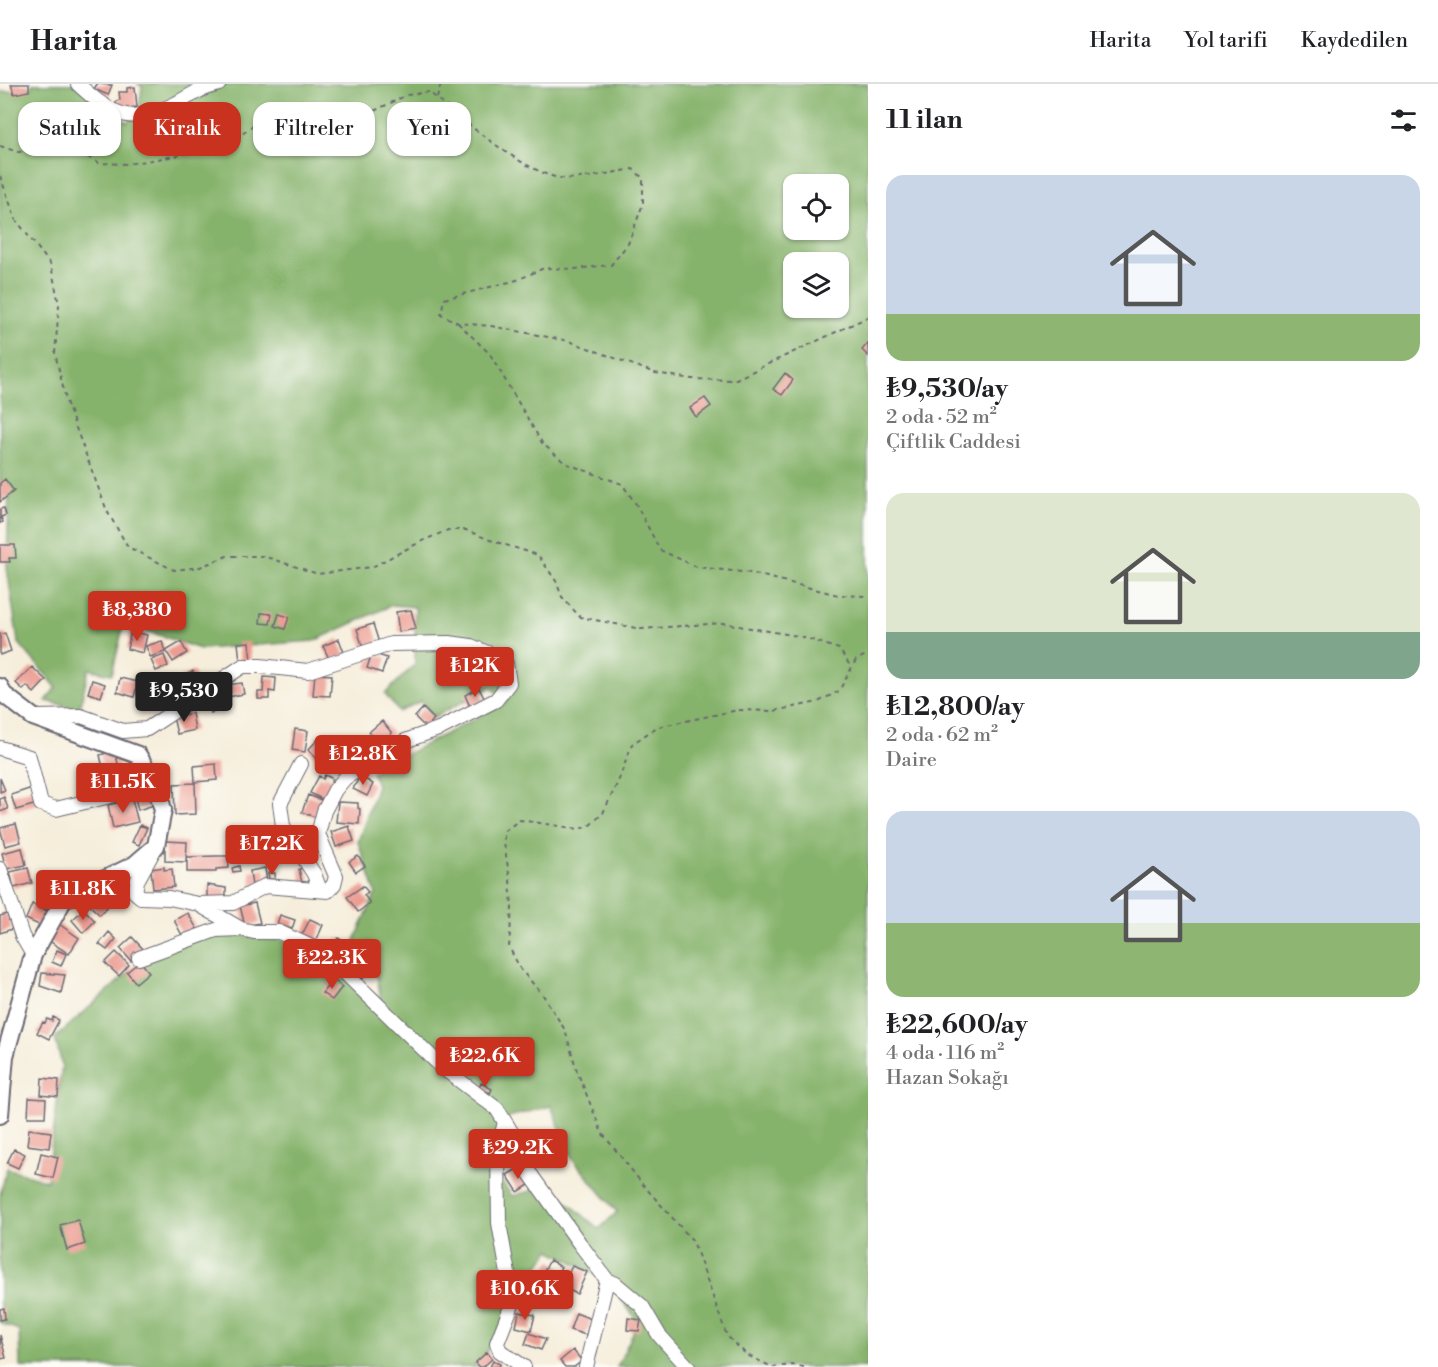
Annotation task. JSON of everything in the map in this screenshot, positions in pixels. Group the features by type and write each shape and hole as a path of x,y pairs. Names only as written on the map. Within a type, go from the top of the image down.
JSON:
{"street":[{"path":"78,84 104,107 133,117 150,114 177,103 199,89 219,84"},
{"path":"0,687 3,694 33,717 138,755 156,785 163,810 156,846 137,881 135,892 141,897 169,898 198,904 233,903 265,886 328,891 334,884 336,876 318,834 324,811 345,778 405,741 441,728 496,700 509,683 506,664 471,646 449,643 392,644 308,671 243,666 147,729 123,731 81,716 33,717"},
{"path":"0,748 29,757 41,804 56,809 156,785"},
{"path":"301,764 280,804 283,826 314,874 320,890"},
{"path":"0,1115 3,1052 33,955 64,899 134,865 156,846"},
{"path":"0,869 22,936 33,955"},
{"path":"198,904 241,929"},
{"path":"139,958 216,930 279,932 315,949 343,971 443,1068 497,1108 518,1143 526,1168 608,1280 642,1306 659,1335 688,1367"},
{"path":"505,1122 498,1149 499,1223 513,1302 497,1343 500,1351 524,1367"},
{"path":"586,1367 608,1280"}],"path":[{"path":"437,98 441,84"},
{"path":"0,146 18,152 48,149 76,151 99,163 127,164 181,155 234,140 253,126 274,126 349,112 376,110 407,95 429,92 526,166 560,178 595,176 633,169 643,178 644,204 628,244 611,265 575,269 544,268 517,280 444,299 441,314 458,323 490,354 542,443 565,463 622,484 636,504 660,550 697,567 751,573 838,595 868,596"},
{"path":"0,176 16,220 51,265 59,305 55,353 66,404 85,448 107,511 128,547 174,570 200,567 227,556 263,556 318,574 372,567 448,530 466,530 538,555 555,581 562,597 580,617 641,629 722,623 803,637 839,649 851,667"},
{"path":"458,323 491,326 569,341 655,374 692,379 734,380 868,317"},
{"path":"804,1367 795,1365 772,1367 747,1355 727,1336 693,1241 602,1133 577,1071 565,1030 543,995 521,970 509,947 512,908 504,831 520,820 579,829 589,826 603,813 618,782 632,744 657,727 738,710 774,711 818,702 838,691 856,660 868,654"}],"green space":[{"path":"32,84 73,84 99,102 18,102 18,156 121,156 121,118 127,122 133,116 133,156 241,156 241,102 140,102 142,86 137,84 868,84 868,1367 617,1367 638,1322 607,1280 550,1250 526,1283 478,1367 20,1367 19,1330 0,1323 0,1195 7,1168 47,1181 62,1065 55,1038 156,948 226,933 299,943 381,1000 377,977 355,940 376,893 358,842 377,785 372,772 507,702 491,687 434,717 421,701 399,712 385,694 415,664 415,607 392,605 314,641 200,649 124,623 112,674 89,669 79,709 46,701 56,687 18,642 7,568 9,484 0,485 0,92 31,89","holes":["551,1106 572,1158 617,1212 599,1229 549,1186 512,1196 496,1173 501,1119"]}],"building":[{"path":"11,84 29,84 29,91 14,94"},
{"path":"97,84 112,85 108,95 94,89"},
{"path":"135,87 136,102 133,102 133,107 121,109 121,102 116,101 120,100 119,92 127,92 127,88"},
{"path":"868,343 868,356 862,350"},
{"path":"785,373 793,380 782,395 773,389"},
{"path":"705,398 711,406 696,417 690,408"},
{"path":"5,479 14,491 0,502 0,483"},
{"path":"4,508 6,515 1,517 3,522 0,523 0,509"},
{"path":"0,545 15,545 16,558 9,558 10,562 0,562"},
{"path":"104,606 112,609 104,625 93,619 96,613 100,614"},
{"path":"411,610 416,629 399,632 396,612"},
{"path":"261,613 272,614 270,624 260,623"},
{"path":"279,614 289,617 285,629 275,626"},
{"path":"373,624 380,646 364,651 357,629"},
{"path":"131,631 147,635 143,653 127,649"},
{"path":"5,633 11,651 0,655 0,634"},
{"path":"339,639 345,655 330,661 323,646"},
{"path":"162,641 165,652 150,657 146,646"},
{"path":"181,642 187,653 173,662 166,651"},
{"path":"249,642 251,660 240,661 238,643"},
{"path":"372,653 387,658 382,673 367,668"},
{"path":"164,655 168,666 156,671 151,660"},
{"path":"32,667 46,680 34,693 27,686 23,690 16,683"},
{"path":"193,671 202,688 188,696 179,679"},
{"path":"315,674 332,675 330,696 313,695"},
{"path":"264,677 276,678 275,692 269,691 269,699 258,699 258,692 263,692"},
{"path":"120,678 138,682 134,697 117,692"},
{"path":"92,680 105,684 101,697 88,693"},
{"path":"242,683 244,694 228,697 226,685"},
{"path":"479,688 485,700 470,707 465,695"},
{"path":"218,692 224,708 211,713 206,696"},
{"path":"164,695 165,708 147,709 146,696"},
{"path":"423,708 434,719 426,728 415,717"},
{"path":"192,713 195,730 177,734 173,717"},
{"path":"382,721 392,733 381,746 369,732"},
{"path":"295,729 308,731 305,752 292,750"},
{"path":"320,737 330,746 318,760 308,750"},
{"path":"369,737 377,747 362,760 353,749"},
{"path":"348,747 360,761 344,775 332,761"},
{"path":"110,752 116,755 119,768 104,772 100,755"},
{"path":"133,763 141,782 115,792 106,776"},
{"path":"216,764 217,780 195,782 194,766"},
{"path":"325,775 333,779 331,782 334,784 326,801 310,793 319,776 323,779"},
{"path":"360,776 373,784 367,796 353,789"},
{"path":"98,777 102,794 84,798 80,781"},
{"path":"0,778 5,790 0,792"},
{"path":"195,783 196,814 175,815 174,784"},
{"path":"32,788 37,804 16,810 11,795"},
{"path":"151,793 154,805 138,810 135,797"},
{"path":"308,795 324,801 317,818 302,812"},
{"path":"4,797 8,809 0,812 0,799"},
{"path":"132,799 138,822 113,828 108,805"},
{"path":"338,802 358,803 359,824 336,822"},
{"path":"16,824 21,842 5,846 0,828"},
{"path":"140,825 147,828 139,845 132,842"},
{"path":"349,826 354,841 336,847 331,832"},
{"path":"165,841 187,842 186,862 165,861"},
{"path":"22,848 26,865 6,869 2,853"},
{"path":"228,856 229,868 216,869 216,872 187,872 187,857"},
{"path":"358,856 365,866 356,872 349,862"},
{"path":"239,866 240,871 233,872 232,868"},
{"path":"164,867 164,870 172,869 174,887 153,889 151,869"},
{"path":"307,867 311,886 303,888 299,869"},
{"path":"28,868 32,883 14,888 10,872"},
{"path":"265,868 267,883 252,886 250,871"},
{"path":"268,873 275,873 275,879 269,879"},
{"path":"51,881 62,891 49,905 38,895"},
{"path":"207,885 226,888 226,900 207,900"},
{"path":"363,886 368,892 364,895 370,903 358,912 347,897"},
{"path":"99,893 105,898 102,901 108,906 100,915 89,905"},
{"path":"255,903 260,923 245,926 240,906"},
{"path":"32,904 48,911 41,926 26,919"},
{"path":"84,909 95,921 83,933 72,920"},
{"path":"188,913 197,929 183,937 174,920"},
{"path":"7,914 12,929 0,933 0,916"},
{"path":"280,915 295,920 292,929 277,924"},
{"path":"310,919 323,925 316,941 302,935"},
{"path":"59,924 79,938 69,954 48,940"},
{"path":"109,932 116,939 107,950 99,944"},
{"path":"132,937 144,950 131,961 120,948"},
{"path":"338,938 349,944 344,955 332,949"},
{"path":"57,950 66,954 61,966 52,962"},
{"path":"116,952 129,965 119,976 105,963"},
{"path":"140,961 149,972 136,983 127,972"},
{"path":"363,963 370,972 362,979 355,970"},
{"path":"42,973 65,975 61,993 40,986"},
{"path":"333,979 342,987 332,1000 322,993"},
{"path":"53,1017 59,1020 49,1039 37,1033 43,1022 45,1023 47,1019 52,1021"},
{"path":"42,1078 59,1080 58,1097 41,1095"},
{"path":"481,1083 492,1089 490,1093 479,1088"},
{"path":"29,1098 46,1099 45,1117 28,1117"},
{"path":"29,1129 51,1132 49,1148 27,1145"},
{"path":"553,1142 558,1157 545,1161 541,1146"},
{"path":"14,1149 25,1154 18,1168 7,1163"},
{"path":"41,1153 58,1157 53,1178 36,1174"},
{"path":"519,1168 529,1185 518,1192 507,1175"},
{"path":"78,1220 85,1244 67,1250 60,1225"},
{"path":"550,1260 561,1267 555,1277 544,1271"},
{"path":"572,1266 587,1272 577,1294 562,1287"},
{"path":"4,1308 5,1319 0,1320 0,1309"},
{"path":"519,1312 535,1315 531,1331 516,1327"},
{"path":"576,1313 591,1319 586,1335 570,1330"},
{"path":"628,1318 641,1320 639,1331 627,1330"},
{"path":"529,1333 546,1339 541,1350 525,1344"},
{"path":"0,1335 6,1358 0,1359"},
{"path":"573,1350 582,1361 574,1367 565,1367 560,1361"},
{"path":"487,1352 492,1359 483,1367 479,1367 475,1363"},
{"path":"493,1361 500,1364 499,1367 490,1367"}]}
